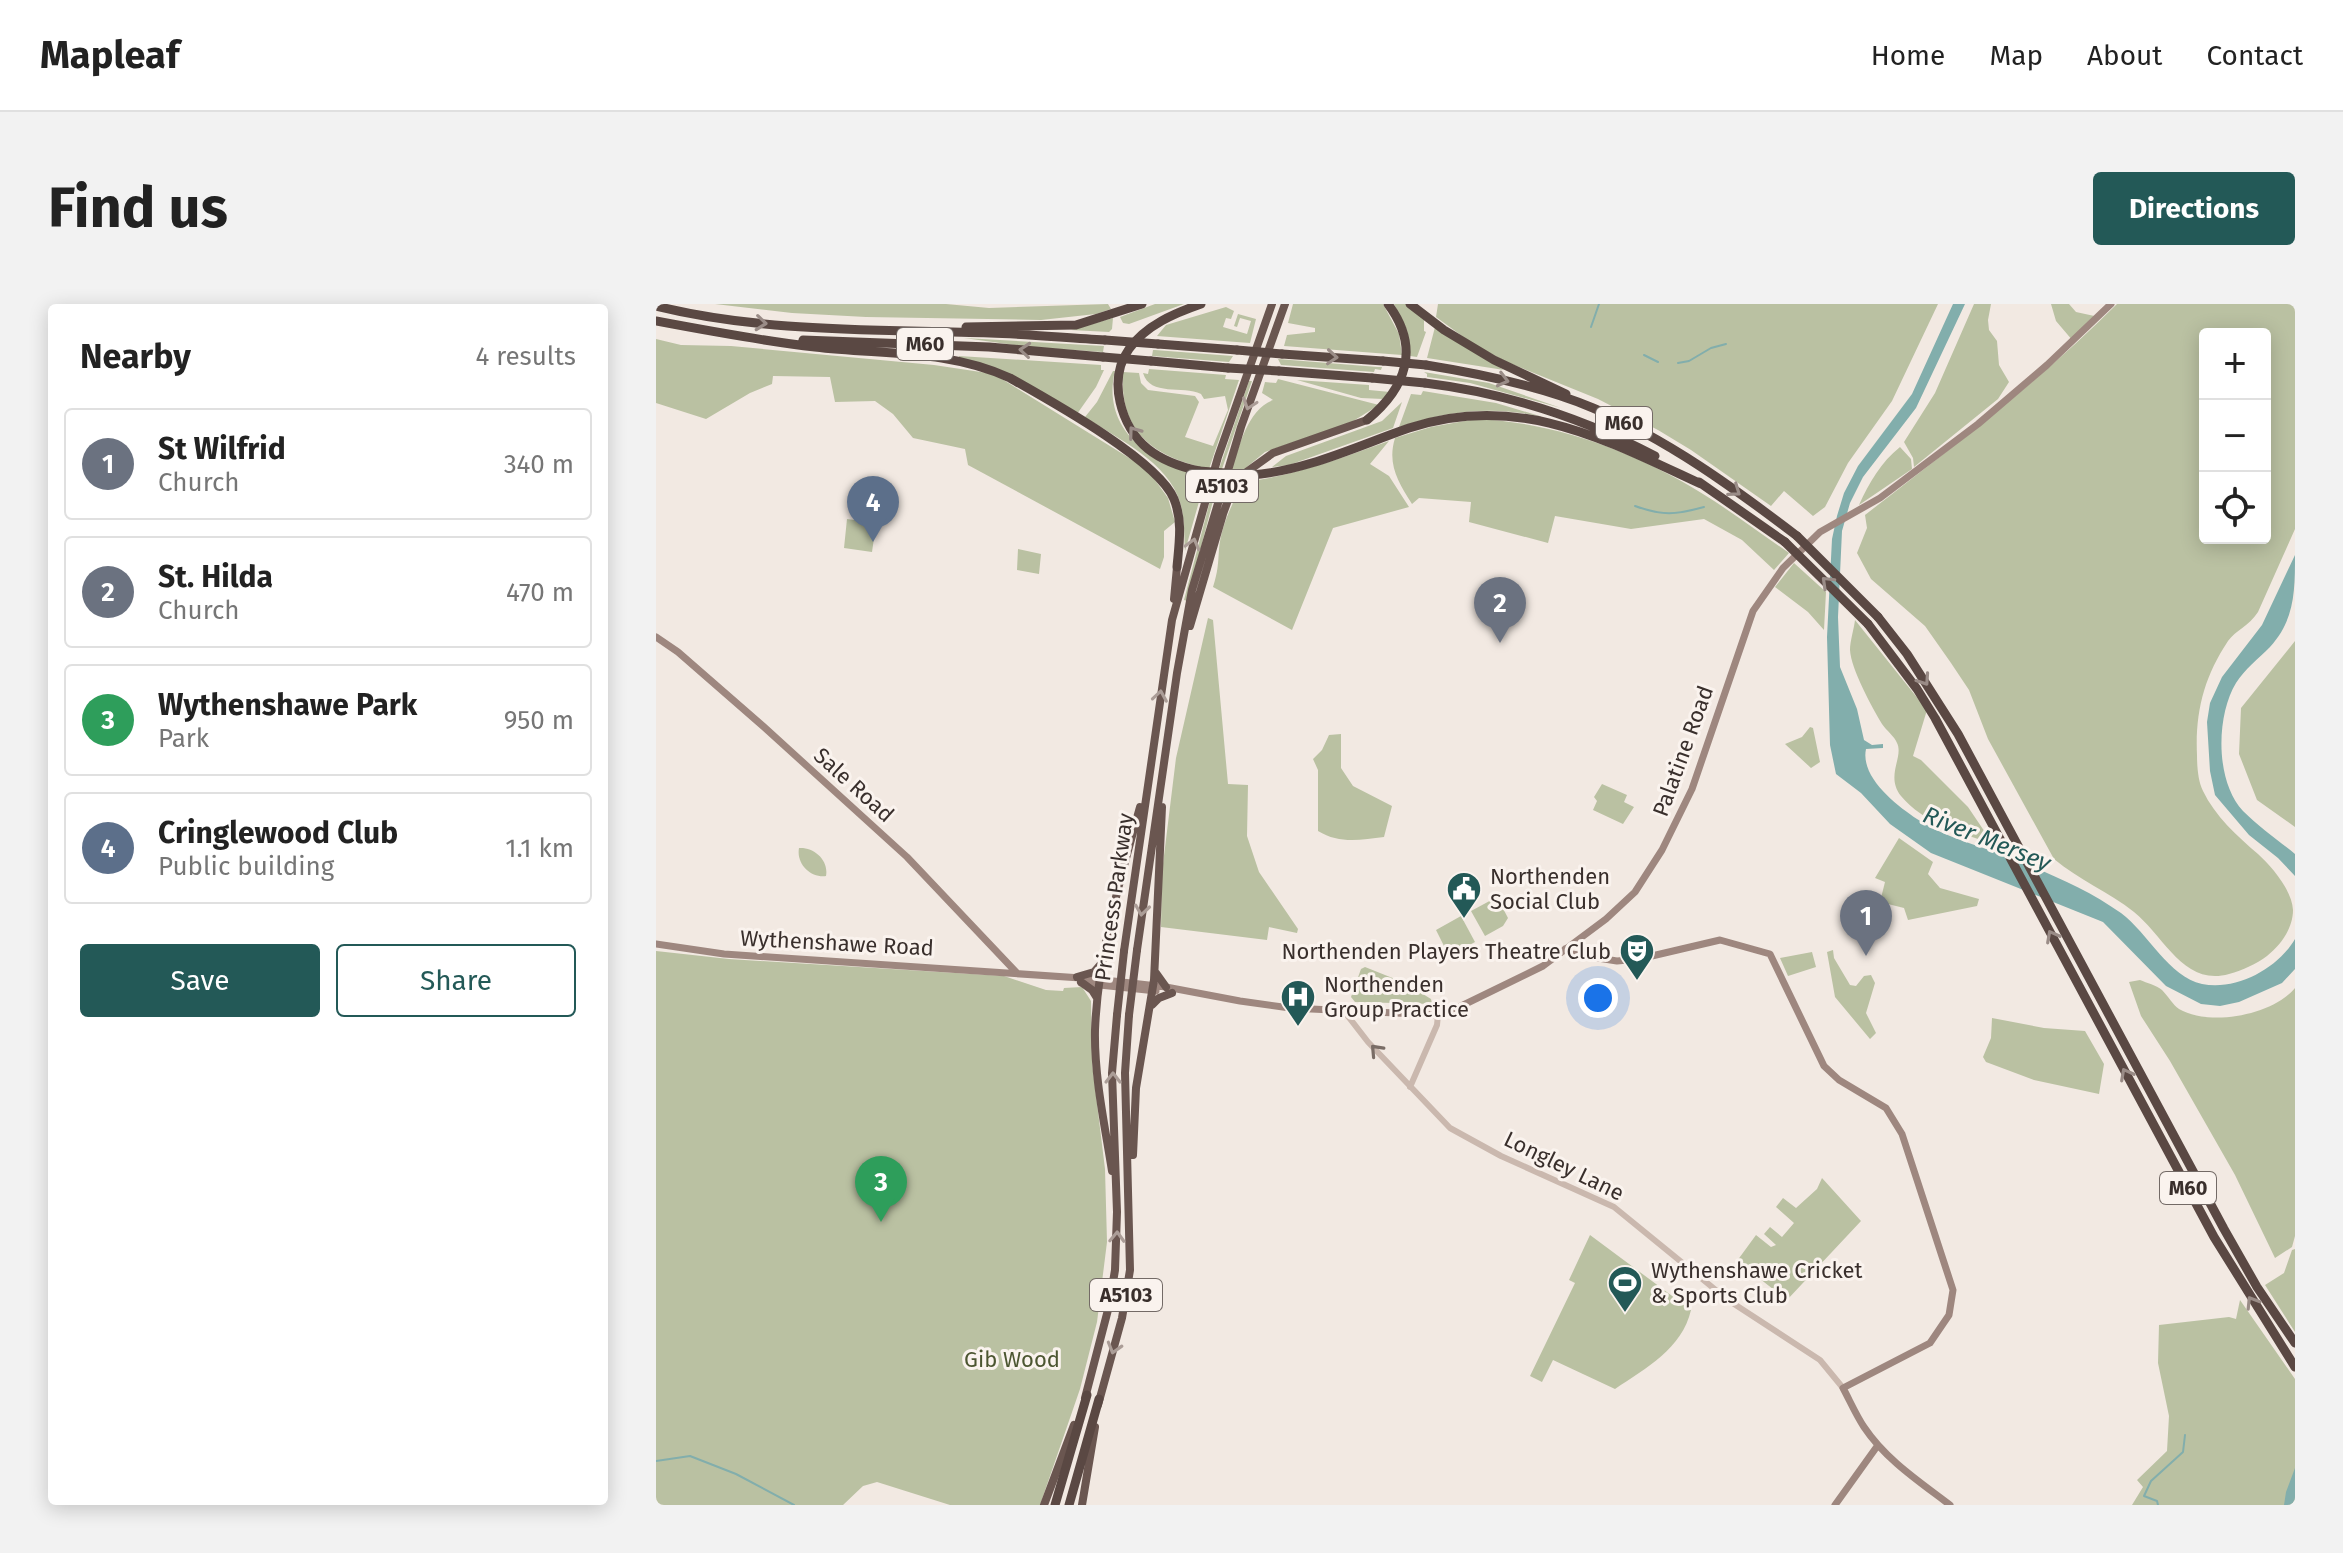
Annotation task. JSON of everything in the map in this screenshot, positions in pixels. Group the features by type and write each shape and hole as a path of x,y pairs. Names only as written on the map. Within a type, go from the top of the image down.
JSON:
{"highway":[{"name":"M60","path":"902,331 1058,326 1142,304"},
{"name":"M60","path":"1201,304 1156,324 1131,345 1121,369 1118,393 1130,429 1147,448 1166,460 1199,471 1251,475 1299,466 1409,428 1472,414 1502,414 1536,420 1601,440 1701,484"},
{"name":"Princess Parkway","path":"1055,1505 1087,1395 1115,1270 1117,1212 1112,1073 1117,1015 1172,620 1214,469 1272,304"},
{"name":"Princess Parkway","path":"1070,1502 1122,1318 1130,1270 1125,1073 1129,1015 1177,673 1192,590 1210,527 1241,427 1285,304"},
{"path":"1177,673 1223,514 1241,476 1273,453 1367,420 1395,393 1405,368 1402,332 1388,304"},
{"name":"M60","path":"1410,304 1444,330 1494,360 1692,461 1797,536 1878,617 1935,696 2230,1241 2295,1343"},
{"name":"M60","path":"656,306 762,323 851,331 991,333 1426,365 1496,378 1592,408"},
{"name":"M60","path":"656,321 816,347 910,354 969,364 1010,378 1084,423 1160,477 1172,495 1180,522 1177,567"},
{"name":"M60","path":"747,337 989,347 1425,383 1508,398 1581,422 1638,447 1701,484 1785,542 1868,624 1917,689 1978,795 2214,1237 2295,1367"},
{"path":"1172,620 1177,567"},
{"path":"1117,1212 1095,1044 1097,999 1102,962 1150,773"},
{"path":"1129,1188 1136,1088 1155,969 1162,778"},
{"path":"1097,999 1092,990 1079,980 1096,971 1102,962"},
{"path":"1151,1006 1169,990 1155,969"},
{"name":"A5103","path":"1044,1505 1087,1395"},
{"name":"A5103","path":"1082,1505 1099,1399"}],"main road":[{"name":"Palatine Road","path":"1193,993 1261,1005 1438,1015 1529,973 1606,919 1635,892 1662,850 1692,789 1753,611 1783,568 1820,532 1880,498 1978,424 2045,367 2111,304"},
{"name":"Sale Road","path":"656,637 678,652 754,718 907,857 1016,972"},
{"path":"1565,949 1572,954 1617,961 1639,959 1720,940 1764,951 1774,958 1806,1034 1824,1066 1839,1080 1886,1108 1902,1134 1953,1290 1949,1315 1930,1343 1843,1388"},
{"name":"Wythenshawe Road","path":"656,944 724,954 1016,972 1193,993"},
{"name":"Longley Lane","path":"1843,1388 1864,1427 1878,1445 1950,1505"},
{"path":"1835,1505 1878,1445"}],"street":[{"name":"Longley Lane","path":"1344,1011 1357,1030 1442,1121 1501,1156 1614,1207 1728,1300 1820,1360 1843,1388"},
{"path":"1410,1087 1437,1025 1438,1015"}],"green space":[{"path":"715,304 946,304 989,308 1108,304 1111,309 1096,314 1041,320 866,317"},
{"path":"1155,304 1184,304 1129,324 1123,323 1120,317"},
{"path":"1293,304 1383,304 1399,334 1402,355 1284,346 1287,335 1315,332 1315,328 1288,323"},
{"path":"1394,304 1406,304 1424,319 1426,332 1417,357 1410,356 1407,330"},
{"path":"1438,304 1938,304 1892,401 1848,463 1825,507 1813,516 1784,491 1771,506 1658,430 1598,399 1507,362 1473,344 1436,317"},
{"path":"1974,304 1991,304 1989,330 1997,341 1999,365 2009,382 1998,399 1914,467 1913,458 1904,442 1935,393"},
{"path":"2051,304 2069,304 2076,312 2099,317 2073,341 2056,321"},
{"path":"2117,304 2295,304 2295,529 2258,612 2228,641 2213,668 2203,695 2197,739 2198,773 2208,800 2220,817 2280,879 2293,910 2285,936 2272,952 2254,964 2229,974 2213,976 2187,966 2134,912 2054,859 1988,739 1969,690 1925,626 1871,579 1857,553 1867,528 1865,515 2057,360"},
{"path":"1226,307 1234,311 1231,319 1226,318 1223,327 1247,334 1251,321 1240,318 1237,327 1234,326 1238,314 1256,319 1250,343 1157,336 1166,325"},
{"path":"1113,318 1109,332 1071,330"},
{"path":"1435,327 1504,370 1427,358"},
{"path":"964,338 1104,346 1103,352 1029,347"},
{"path":"656,339 681,345 731,346 934,365 994,374 1147,469 1168,498 1175,522 1164,531 1164,557 1160,569 968,465 965,449 913,438 893,414 875,401 835,402 830,377 773,376 772,384 706,419 656,403"},
{"path":"1153,350 1233,356 1229,362 1152,356"},
{"path":"959,356 1101,365 1101,370 1104,370 1077,414 1020,381"},
{"path":"1278,359 1382,367 1374,372 1281,365"},
{"path":"1149,369 1226,375 1225,379 1239,380 1209,469 1171,457 1144,438 1127,411 1123,372 1139,373 1141,383 1148,390 1195,396 1199,402 1185,437 1213,446 1228,410 1225,396 1204,399 1194,391 1160,388 1147,380 1143,373 1148,374"},
{"path":"1113,371 1116,411 1136,443 1168,465 1206,477 1185,551 1180,502 1165,475 1140,453 1085,417 1097,402"},
{"path":"1424,372 1489,383 1561,408 1470,383 1427,377"},
{"path":"1278,379 1379,405 1350,423 1265,452 1242,471 1231,470 1251,420 1273,400 1262,393 1265,382 1276,383"},
{"path":"1297,380 1369,385 1369,390 1390,392 1383,399 1361,398"},
{"path":"1249,381 1252,381 1222,469 1219,469"},
{"path":"1423,391 1496,403 1543,417 1506,411 1470,412 1399,427 1411,394 1421,395"},
{"path":"1402,402 1393,428 1289,465 1272,467 1286,456 1382,421"},
{"path":"1476,419 1535,426 1623,453 1703,494 1789,553 1774,570 1742,540 1704,519 1631,529 1555,516 1548,543 1469,522 1471,502 1419,498 1412,504 1393,465 1395,438 1431,427"},
{"path":"1389,441 1370,464 1389,476 1409,507 1333,528 1292,630 1213,587 1222,532 1244,482 1299,471"},
{"path":"1900,447 1911,459 1912,469 1859,505 1876,473"},
{"path":"1216,478 1219,478 1187,601 1184,600"},
{"path":"847,519 869,522 875,531 872,552 844,548"},
{"path":"1018,549 1041,554 1039,574 1017,570"},
{"path":"1794,563 1826,592 1824,630 1808,612 1775,587"},
{"path":"1208,618 1213,620 1228,784 1248,785 1247,836 1259,872 1298,929 1297,933 1269,927 1267,940 1161,927 1162,872 1176,758"},
{"path":"1855,620 1927,710 1913,756 1921,760 1968,807 1993,844 1931,820 1901,796 1895,781 1899,748 1873,708 1851,658"},
{"path":"2295,641 2295,827 2257,800 2239,754 2241,708"},
{"path":"1810,727 1813,728 1820,762 1811,768 1785,744 1802,737"},
{"path":"1341,734 1341,768 1353,786 1392,806 1384,837 1342,839 1318,831 1318,770 1313,759 1322,750 1329,735"},
{"path":"1602,784 1627,795 1624,802 1634,807 1623,824 1593,810 1597,801 1594,797"},
{"path":"1899,838 1933,862 1928,874 1940,888 1979,899 1977,906 1908,920 1904,908 1880,902 1885,882 1875,878"},
{"path":"799,848 810,850 823,860 826,876 815,875 806,869 800,859"},
{"path":"1497,897 1508,918 1503,926 1485,936 1471,911"},
{"path":"1461,916 1475,942 1449,956 1436,930"},
{"path":"1833,950 1834,958 1850,985 1856,986 1864,976 1871,975 1875,983 1866,1013 1876,1033 1870,1039 1835,997 1827,952"},
{"name":"Gib Wood","path":"656,951 729,959 1004,976 1046,990 1063,991 1064,988 1082,987 1091,1001 1092,1063 1105,1169 1107,1242 1097,1322 1080,1389 1040,1505 950,1505 877,1482 863,1486 843,1505 656,1505"},
{"path":"1812,952 1816,967 1788,976 1780,958"},
{"path":"1365,967 1405,983 1431,999 1432,1004 1355,1002 1351,997 1361,969"},
{"path":"2140,980 2162,990 2179,1009 2207,1017 2257,1011 2272,1005 2295,988 2295,1236 2292,1247 2275,1258 2235,1175 2141,1016 2129,982"},
{"path":"1992,1018 2044,1028 2085,1031 2104,1064 2099,1094 2034,1080 1986,1062 1983,1057 1991,1038"},
{"path":"1822,1178 1861,1221 1787,1300 1737,1261 1756,1235 1771,1247 1776,1245 1764,1234 1770,1227 1782,1237 1794,1223 1776,1207 1783,1198 1796,1208 1817,1189"},
{"name":"Wythenshawe Cricket & Sports Club","path":"1590,1235 1691,1310 1680,1336 1671,1347 1615,1389 1553,1360 1542,1382 1530,1376 1575,1283 1569,1280"},
{"path":"2295,1249 2295,1332 2265,1285 2284,1273"},
{"path":"2240,1300 2295,1379 2295,1505 2132,1505 2143,1487 2137,1480 2167,1451 2169,1416 2158,1363 2159,1325 2229,1317 2236,1319"}],"water":[{"path":"1953,304 1965,304 1916,408 1863,477 1850,503 1842,531 1838,617 1840,667 1857,709 1864,740 1872,745 1883,744 1883,748 1866,749 1868,770 1890,798 1925,824 2057,877 2106,903 2131,922 2169,964 2190,980 2202,984 2229,984 2255,975 2288,950 2295,939 2295,969 2282,983 2239,1002 2220,1006 2201,1004 2166,986 2103,922 1931,853 1890,824 1861,793 1836,774 1830,745 1827,637 1832,539 1837,516 1844,493 1858,466 1912,394"},
{"path":"2295,555 2294,592 2289,615 2278,637 2236,683 2225,713 2222,748 2227,783 2234,798 2249,817 2295,854 2295,876 2249,835 2215,795 2207,722 2210,703 2222,677 2262,625"},
{"path":"2295,1468 2295,1505 2284,1505 2286,1492"}],"waterway":[{"path":"1591,327 1599,304"},
{"path":"1678,363 1726,344"},
{"path":"1644,355 1658,362"},
{"path":"1635,506 1669,513 1704,507"},
{"path":"2158,1505 2157,1501 2144,1496 2151,1481 2183,1452 2185,1435"},
{"path":"656,1461 690,1456 736,1474 794,1505"}],"place":[{"name":"Cringlewood Club","path":"873,542"},
{"name":"St. Hilda","path":"1500,643"},
{"name":"Northenden Social Club","path":"1464,920"},
{"name":"St Wilfrid","path":"1866,956"},
{"name":"Northenden Players Theatre Club","path":"1637,982"},
{"name":"Northenden Group Practice","path":"1298,1028"},
{"name":"Wythenshawe Park","path":"881,1222"},
{"name":"Wythenshawe Cricket & Sports Club","path":"1625,1314"}],"water label":[{"name":"River Mersey","path":"1987,839"}]}
